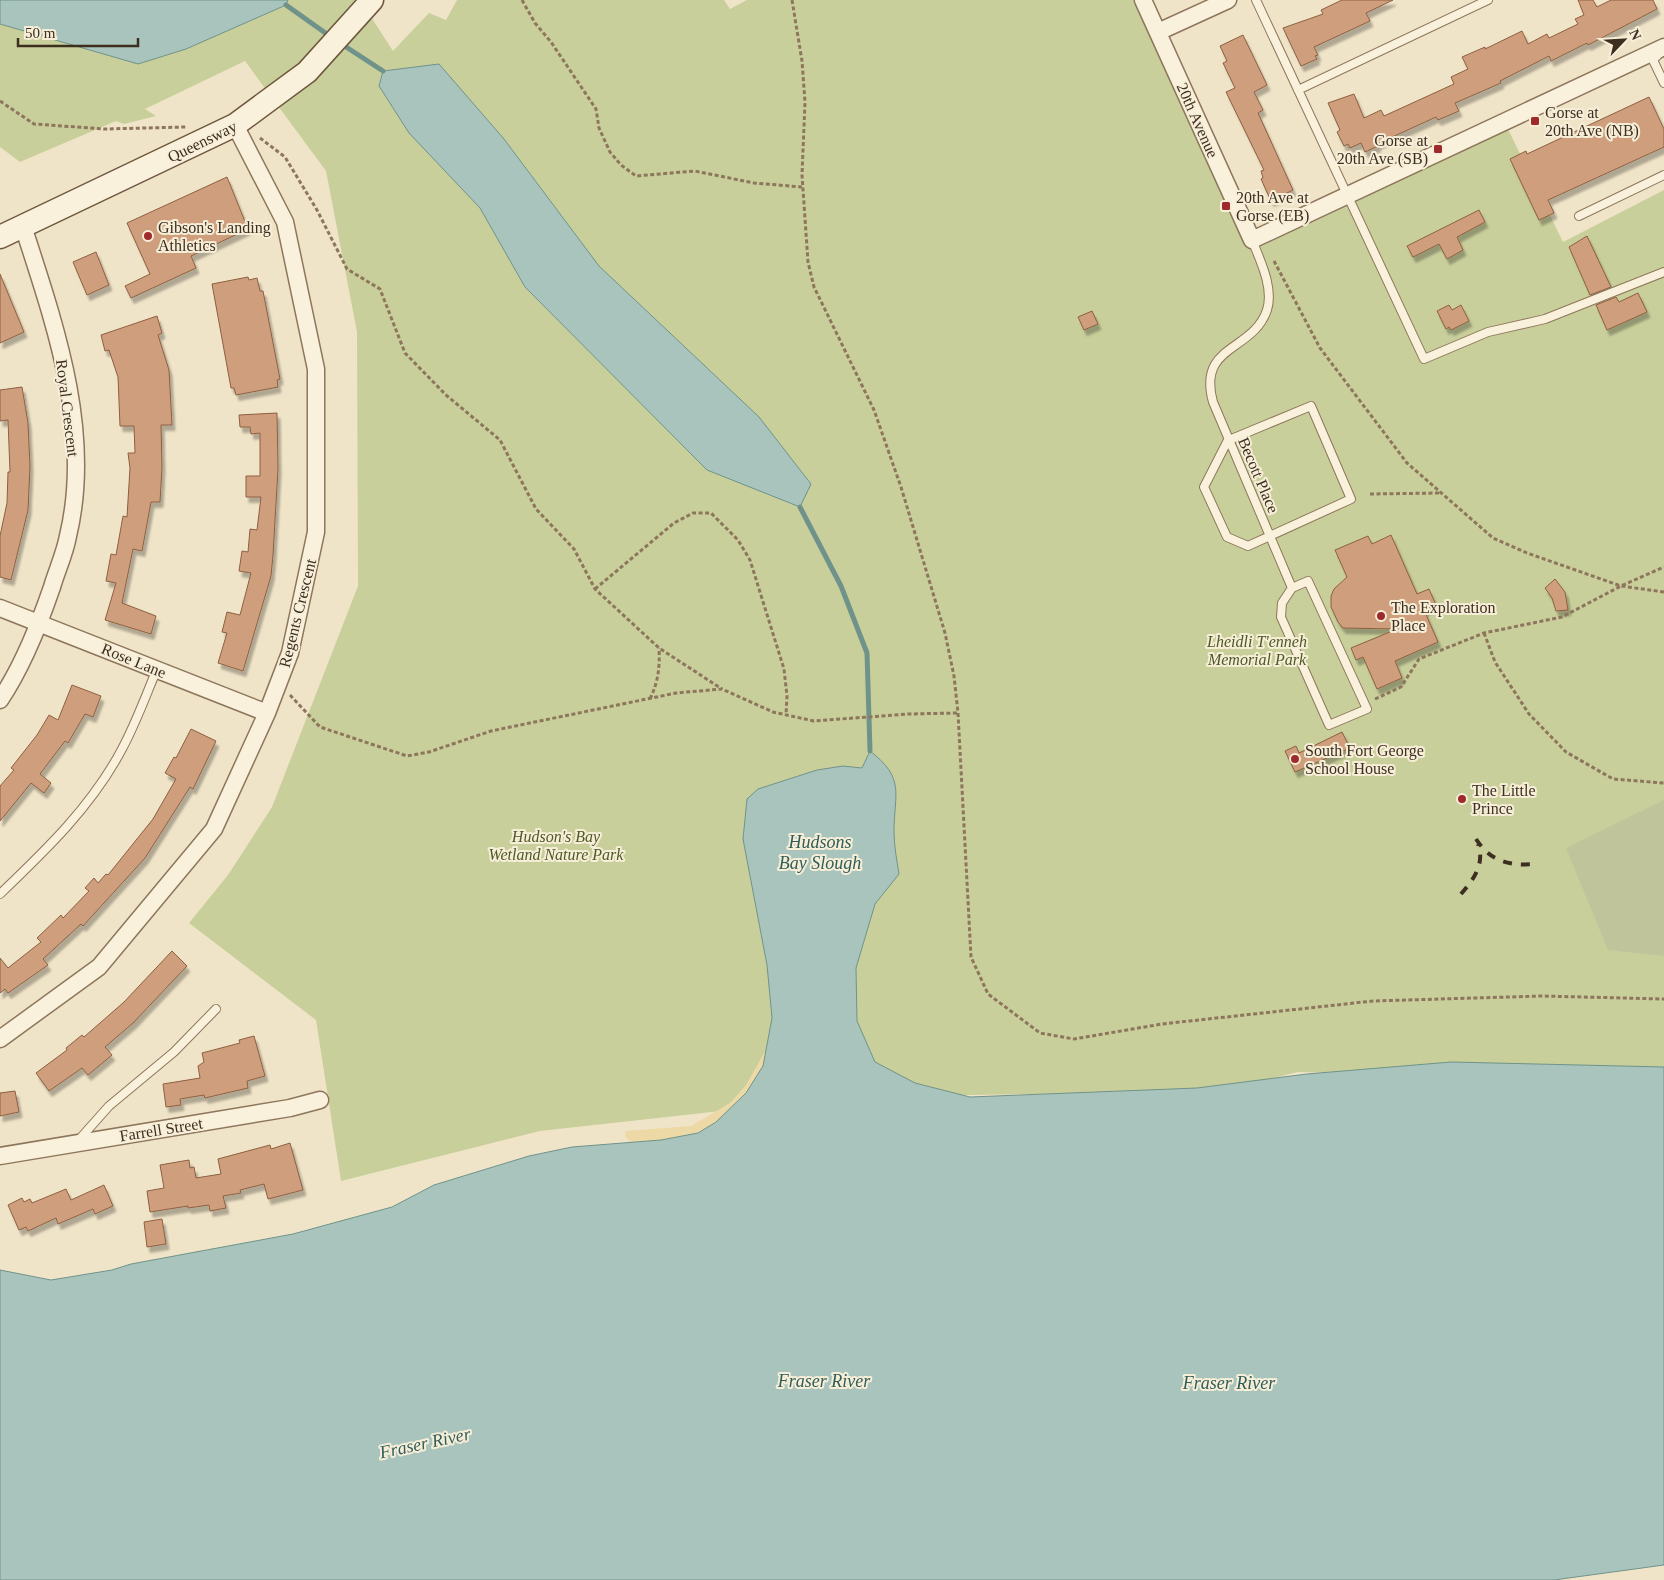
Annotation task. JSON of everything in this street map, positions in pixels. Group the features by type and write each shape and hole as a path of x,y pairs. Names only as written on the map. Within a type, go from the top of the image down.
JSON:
{"main road":[{"name":"Queensway","path":"0,237 236,126 307,72 372,0"}],"street":[{"name":"20th Avenue","path":"1144,0 1252,240"},
{"path":"1158,32 1228,0"},
{"path":"1252,240 1664,47"},
{"name":"Regents Crescent","path":"0,1039 99,967 214,830 267,713 290,652 316,532 316,369 285,222 236,126"},
{"name":"Royal Crescent","path":"0,700 40,622 68,536 76,469 74,424 58,335 23,226"},
{"name":"Rose Lane","path":"0,608 40,622 267,713"},
{"name":"Farrell Street","path":"0,1156 290,1108 320,1100"}],"lane":[{"path":"1256,0 1346,196 1424,359 1488,332 1545,319 1664,272"},
{"path":"1298,90 1488,0"},
{"path":"1664,47 1653,60 1664,83"},
{"path":"1579,216 1664,175"},
{"name":"Becott Place","path":"1252,240 1265,275 1268,309 1261,324 1218,359 1211,372 1209,385 1229,439 1292,588"},
{"path":"1311,406 1351,500 1248,546 1227,537 1204,487 1229,439 1311,406"},
{"path":"1308,581 1367,709 1329,726 1281,617 1282,603 1292,588 1308,581"},
{"path":"0,894 72,822 96,790 122,749 157,669"},
{"path":"76,1143 109,1106 174,1052 216,1009"}],"path":[{"path":"522,0 535,23 596,109 599,128 610,152 620,165 636,176 695,171 754,183 802,188"},
{"path":"792,0 802,61 805,102 802,188 808,262 814,287 874,410 893,462 945,632 954,676 958,713 971,957 988,994 1040,1033 1074,1039 1162,1024 1373,1001 1542,996 1664,999"},
{"path":"0,101 34,124 105,129 189,127"},
{"path":"236,126 264,140 285,157 317,210 347,269 380,289 404,353 446,395 500,440 536,509 574,548 595,589 659,648 722,689 774,712 814,721 908,714 958,713"},
{"path":"1252,240 1275,262 1320,348 1407,463 1492,538 1527,553 1621,586 1664,592"},
{"path":"1370,494 1441,493"},
{"path":"595,589 674,523 692,513 711,513 738,540 750,560 784,669 787,696 786,714"},
{"path":"1375,699 1401,686 1419,658 1484,634 1562,617 1621,586 1664,567"},
{"path":"1484,634 1495,662 1529,714 1566,752 1613,779 1664,782"},
{"path":"650,699 657,683 660,666 659,648"},
{"path":"277,688 288,693 320,727 407,756 429,752 491,732 676,693 722,689"}],"green space":[{"name":"Lheidli T'enneh Memorial Park","path":"0,0 360,0 393,51 429,13 446,20 457,0 724,0 730,9 747,0 1148,0 1263,244 1505,123 1563,242 1664,190 1664,1071 1576,1080 1298,1072 1222,1091 849,1097 540,1131 341,1181 316,1020 189,923 228,875 272,807 358,586 357,332 326,171 245,61 145,109 156,116 124,124 116,121 20,162 0,147"},
{"path":"1664,800 1664,956 1608,950 1566,848"}],"sand":[{"path":"775,1034 792,1044 731,1119 685,1140 640,1153 625,1136 626,1131 691,1126 730,1103 746,1085"}],"water":[{"path":"0,0 288,0 286,5 186,49 138,64 0,24"},
{"path":"439,64 504,139 599,266 759,417 811,484 800,507 707,470 525,287 480,208 409,133 379,86 383,71"},
{"name":"Fraser River","path":"870,751 889,770 896,787 894,837 899,874 875,904 856,968 857,1021 875,1062 915,1083 970,1097 1197,1088 1307,1074 1451,1062 1664,1067 1664,1565 1554,1580 0,1580 0,1270 51,1280 112,1270 131,1264 293,1234 392,1207 434,1185 529,1156 572,1147 661,1140 698,1133 716,1122 746,1093 763,1066 772,1018 767,965 743,839 747,799 758,789 817,770 843,766 862,768"}],"building":[{"path":"1342,0 1393,0 1366,13 1370,21 1314,47 1318,55 1315,56 1317,59 1301,66 1283,28 1323,14 1321,10"},
{"path":"1578,0 1593,0 1597,7 1611,0 1653,0 1657,9 1588,45 1587,43 1551,61 1549,56 1500,81 1501,83 1455,103 1459,111 1438,120 1436,117 1377,144 1378,146 1365,152 1361,143 1350,148 1348,144 1344,146 1337,132 1340,130 1328,103 1354,94 1364,118 1381,110 1384,116 1454,84 1451,77 1468,69 1462,57 1485,47 1485,49 1522,31 1528,44 1547,34 1549,38 1578,24 1575,19 1584,15"},
{"path":"1243,35 1267,85 1254,92 1263,110 1258,113 1293,190 1271,201 1261,179 1263,178 1261,171 1264,170 1226,92 1235,88 1223,63 1227,61 1220,46"},
{"path":"1649,97 1664,129 1664,147 1548,200 1554,213 1539,220 1510,159 1526,151 1527,154"},
{"path":"227,177 248,229 191,256 196,268 131,298 125,286 150,274 127,223"},
{"path":"1479,210 1485,222 1457,237 1463,250 1447,259 1439,244 1413,257 1407,246"},
{"path":"1587,236 1611,287 1590,295 1569,247"},
{"path":"96,252 109,285 87,295 73,262"},
{"path":"0,274 24,332 0,343"},
{"path":"248,277 249,280 257,278 260,291 263,291 280,379 277,380 278,387 236,395 234,388 231,388 212,284"},
{"path":"1638,293 1647,312 1607,330 1596,305 1616,297 1619,302"},
{"path":"1449,305 1452,310 1461,305 1469,321 1451,330 1449,327 1446,329 1437,311"},
{"path":"1092,311 1098,324 1084,330 1078,317"},
{"path":"157,316 162,333 158,335 169,370 172,425 161,425 162,467 160,502 151,502 142,551 133,549 122,603 156,616 151,634 105,620 116,583 106,581 111,554 116,555 123,516 127,517 130,468 128,453 135,453 134,426 120,426 118,377 109,350 105,351 101,335"},
{"path":"22,387 28,423 30,466 28,510 11,580 0,577 0,536 7,503 8,472 10,472 8,420 0,421 0,390"},
{"path":"277,413 278,469 271,576 243,671 218,663 227,633 222,632 227,612 240,615 251,573 239,571 242,551 248,552 250,529 257,530 261,497 246,497 246,476 260,476 260,433 251,434 250,427 240,427 239,415"},
{"name":"The Exploration Place","path":"1391,535 1417,594 1429,589 1436,605 1424,610 1438,642 1395,661 1402,678 1377,689 1363,657 1356,660 1351,648 1397,629 1343,628 1338,622 1331,607 1331,596 1334,589 1347,577 1335,550 1368,536 1372,544"},
{"path":"1555,579 1565,592 1568,610 1556,611 1552,598 1545,588"},
{"path":"72,685 101,696 93,717 85,714 68,743 65,741 40,774 51,783 44,793 31,783 0,821 0,786 14,770 11,768 37,735 49,715 58,720"},
{"path":"191,729 216,741 193,789 190,787 145,858 83,926 81,924 43,959 48,965 8,993 5,989 0,993 0,958 8,968 41,942 37,938 61,915 63,918 89,891 85,888 94,878 98,883 106,874 108,875 153,819 176,779 165,773 174,757 176,758"},
{"path":"1342,732 1350,748 1295,772 1285,751 1296,746 1299,753"},
{"path":"172,951 187,966 133,1023 105,1047 112,1055 88,1075 82,1068 49,1091 36,1073 67,1050 66,1048 82,1035 84,1037 124,1002"},
{"path":"254,1036 265,1076 247,1081 248,1088 205,1098 204,1095 180,1099 181,1105 166,1107 163,1084 200,1078 198,1066 204,1062 202,1053 240,1043 239,1040"},
{"path":"15,1091 19,1112 0,1116 0,1093"},
{"path":"290,1143 303,1190 268,1199 264,1184 240,1190 241,1193 223,1196 226,1208 210,1211 209,1205 188,1208 188,1206 150,1212 147,1191 164,1188 160,1165 189,1160 190,1168 194,1167 196,1178 221,1174 218,1159 270,1145 271,1149"},
{"path":"104,1185 113,1206 95,1214 93,1209 58,1224 56,1218 28,1231 26,1227 19,1230 8,1205 22,1198 24,1202 30,1199 32,1203 66,1189 71,1200"},
{"path":"162,1219 166,1244 147,1247 144,1222"}],"waterway":[{"name":"Hudsons Bay Slough","path":"286,5 331,37"},
{"name":"Hudsons Bay Slough","path":"340,43 383,71"},
{"name":"Hudsons Bay Slough","path":"800,507 841,586 867,653 870,751"}],"railway":[{"path":"1476,839 1488,853 1501,861 1517,864 1536,864"},
{"path":"1461,894 1477,871 1480,858 1478,844"}],"place":[{"name":"Gorse at 20th Ave (NB)","path":"1535,121"},
{"name":"Gorse at 20th Ave (SB)","path":"1438,149"},
{"name":"20th Ave at Gorse (EB)","path":"1226,206"},
{"name":"Gibson's Landing Athletics","path":"148,236"},
{"name":"The Exploration Place","path":"1381,616"},
{"name":"South Fort George School House","path":"1295,759"},
{"name":"The Little Prince","path":"1462,799"}],"park label":[{"name":"Hudson's Bay Wetland Nature Park","path":"556,845"}]}
